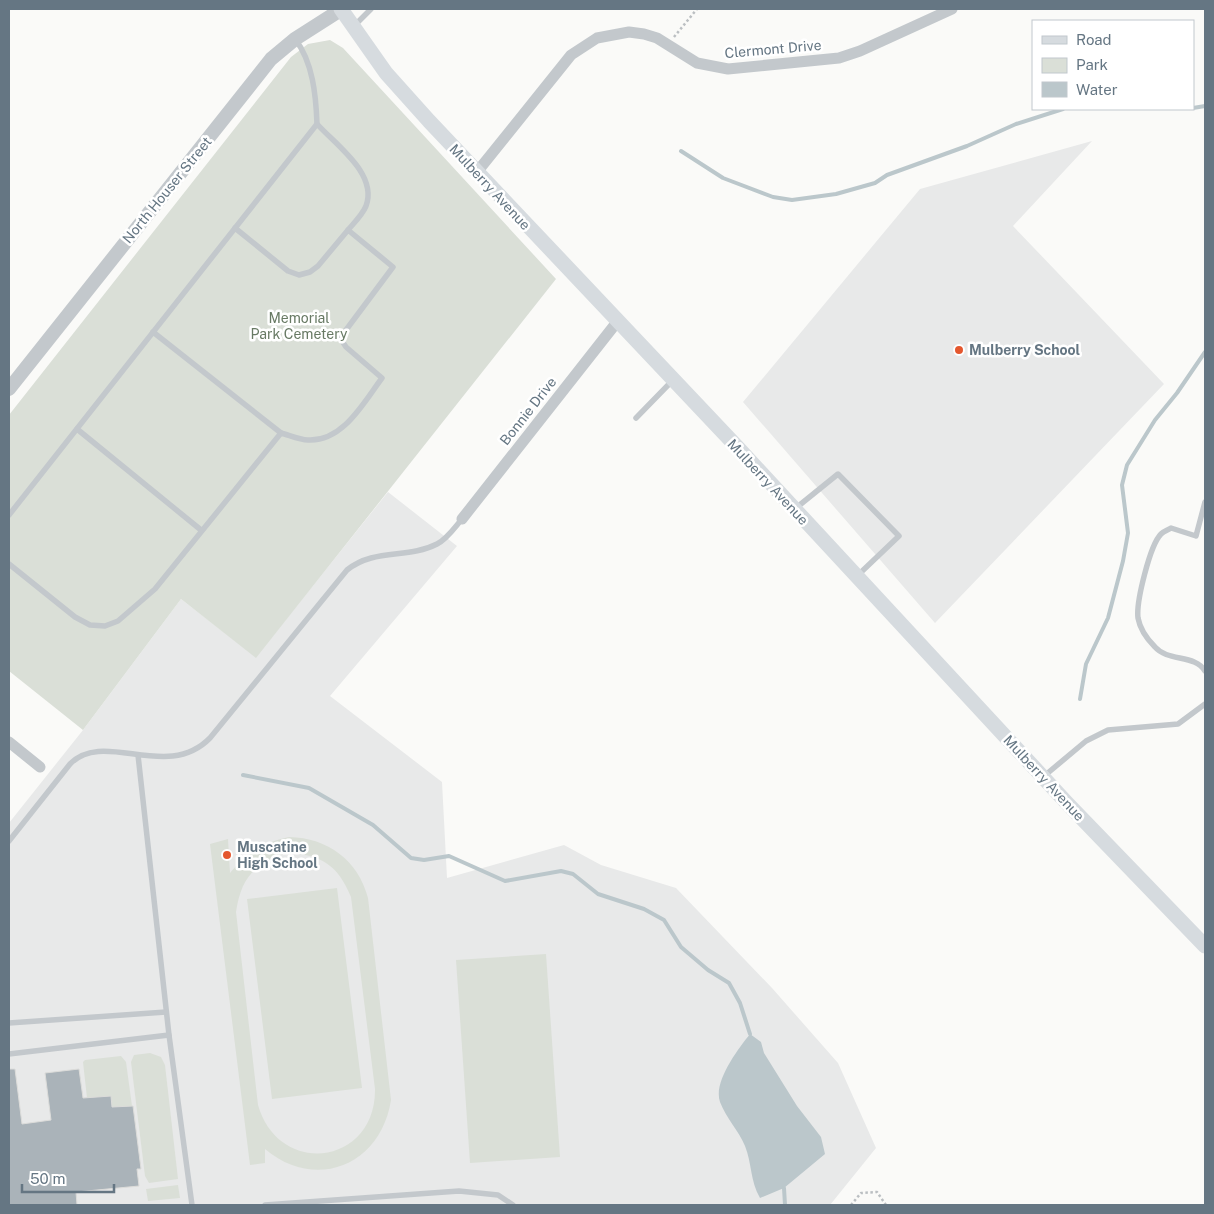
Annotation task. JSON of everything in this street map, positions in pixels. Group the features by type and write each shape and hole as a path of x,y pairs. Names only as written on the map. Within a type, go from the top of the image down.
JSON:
{"main road":[{"name":"Mulberry Avenue","path":"342,9 386,73 477,172 1043,777 1205,946"}],"street":[{"name":"North Houser Street","path":"9,389 271,59 295,39 342,9"},
{"name":"Clermont Drive","path":"477,172 571,55 583,45 612,34 629,32 657,38 682,56 712,68 728,69 816,62 860,51 952,9"},
{"name":"Bonnie Drive","path":"462,519 617,322"},
{"path":"9,742 40,767"}],"lane":[{"path":"353,27 371,9"},
{"path":"9,515 317,124 317,102 305,52 295,39"},
{"path":"235,228 288,271 299,275 310,272 318,266 366,208 369,197 368,184 362,171 317,124"},
{"path":"153,332 281,433 307,440 328,438 348,422 382,378 346,347 340,338 393,267 348,230"},
{"path":"636,418 673,380"},
{"path":"77,429 202,530"},
{"path":"9,564 75,617 90,625 105,626 118,621 155,589 281,433"},
{"path":"794,509 838,474 899,536 856,577"},
{"path":"1205,502 1196,536 1171,528 1162,533 1156,540 1139,593 1138,616 1142,630 1156,649 1164,655 1193,662 1205,671"},
{"path":"9,841 70,764 81,755 102,752 175,756 198,749 210,738 347,570 366,558 417,550 439,543 462,519"},
{"path":"1043,777 1086,741 1108,730 1178,724 1205,704"},
{"path":"138,755 166,1012 192,1205"},
{"path":"9,1023 166,1012"},
{"path":"9,1054 169,1035"},
{"path":"264,1205 459,1191 498,1195 513,1205"}],"path":[{"path":"668,45 696,9"},
{"path":"851,1205 861,1193 877,1192 886,1205"}],"shaded area":[{"name":"Mulberry School","path":"1092,141 1013,226 1164,384 935,623 743,402 920,189"},
{"name":"Muscatine High School","path":"388,492 457,546 330,696 442,782 447,878 564,845 601,865 676,888 772,988 838,1063 876,1148 830,1205 9,1205 9,823 83,730 181,599 256,657"}],"green space":[{"name":"Memorial Park Cemetery","path":"330,40 343,48 556,279 256,658 181,599 83,730 9,671 9,415 291,57 308,44"},
{"path":"289,837 303,838 328,847 339,854 349,862 357,873 368,898 391,1100 385,1123 374,1141 360,1155 343,1165 325,1170 305,1169 285,1162 265,1149 265,1163 250,1165 210,844 228,839 230,873 256,849","holes":["286,853 298,854 327,863 340,877 351,897 375,1089 371,1115 360,1134 344,1147 325,1153 305,1152 285,1144 269,1128 258,1105 236,912 241,890 257,868 265,862"]},
{"path":"337,888 362,1088 272,1099 247,899"},
{"path":"546,954 560,1157 470,1163 456,960"},
{"path":"150,1053 161,1057 165,1065 178,1179 149,1183 145,1176 131,1062 134,1055"},
{"path":"121,1056 126,1062 132,1106 112,1107 111,1096 87,1098 83,1062 85,1060"},
{"path":"178,1185 180,1198 148,1201 146,1189"}],"water":[{"path":"750,1034 761,1042 764,1053 797,1106 821,1137 825,1154 784,1188 760,1198 754,1185 745,1146 720,1102 719,1094 720,1085 728,1066"}],"building":[{"path":"9,1069 15,1069 22,1124 51,1120 45,1073 79,1069 83,1098 111,1096 112,1107 133,1106 141,1169 137,1169 139,1186 76,1192 77,1205 9,1205"}],"waterway":[{"path":"1194,108 1205,106"},
{"path":"681,151 723,178 773,197 792,200 836,194 875,183 887,175 967,146 1016,124 1060,110"},
{"path":"1080,699 1086,664 1108,618 1123,561 1128,533 1122,485 1127,465 1155,420 1177,393 1205,352"},
{"path":"243,775 309,788 373,825 411,858 424,860 449,856 505,881 561,871 573,874 598,894 644,909 664,920 681,947 708,970 729,983 740,1003 750,1034"},
{"path":"784,1188 785,1205"}],"place":[{"name":"Mulberry School","path":"959,350"},
{"name":"Muscatine High School","path":"227,855"}]}
